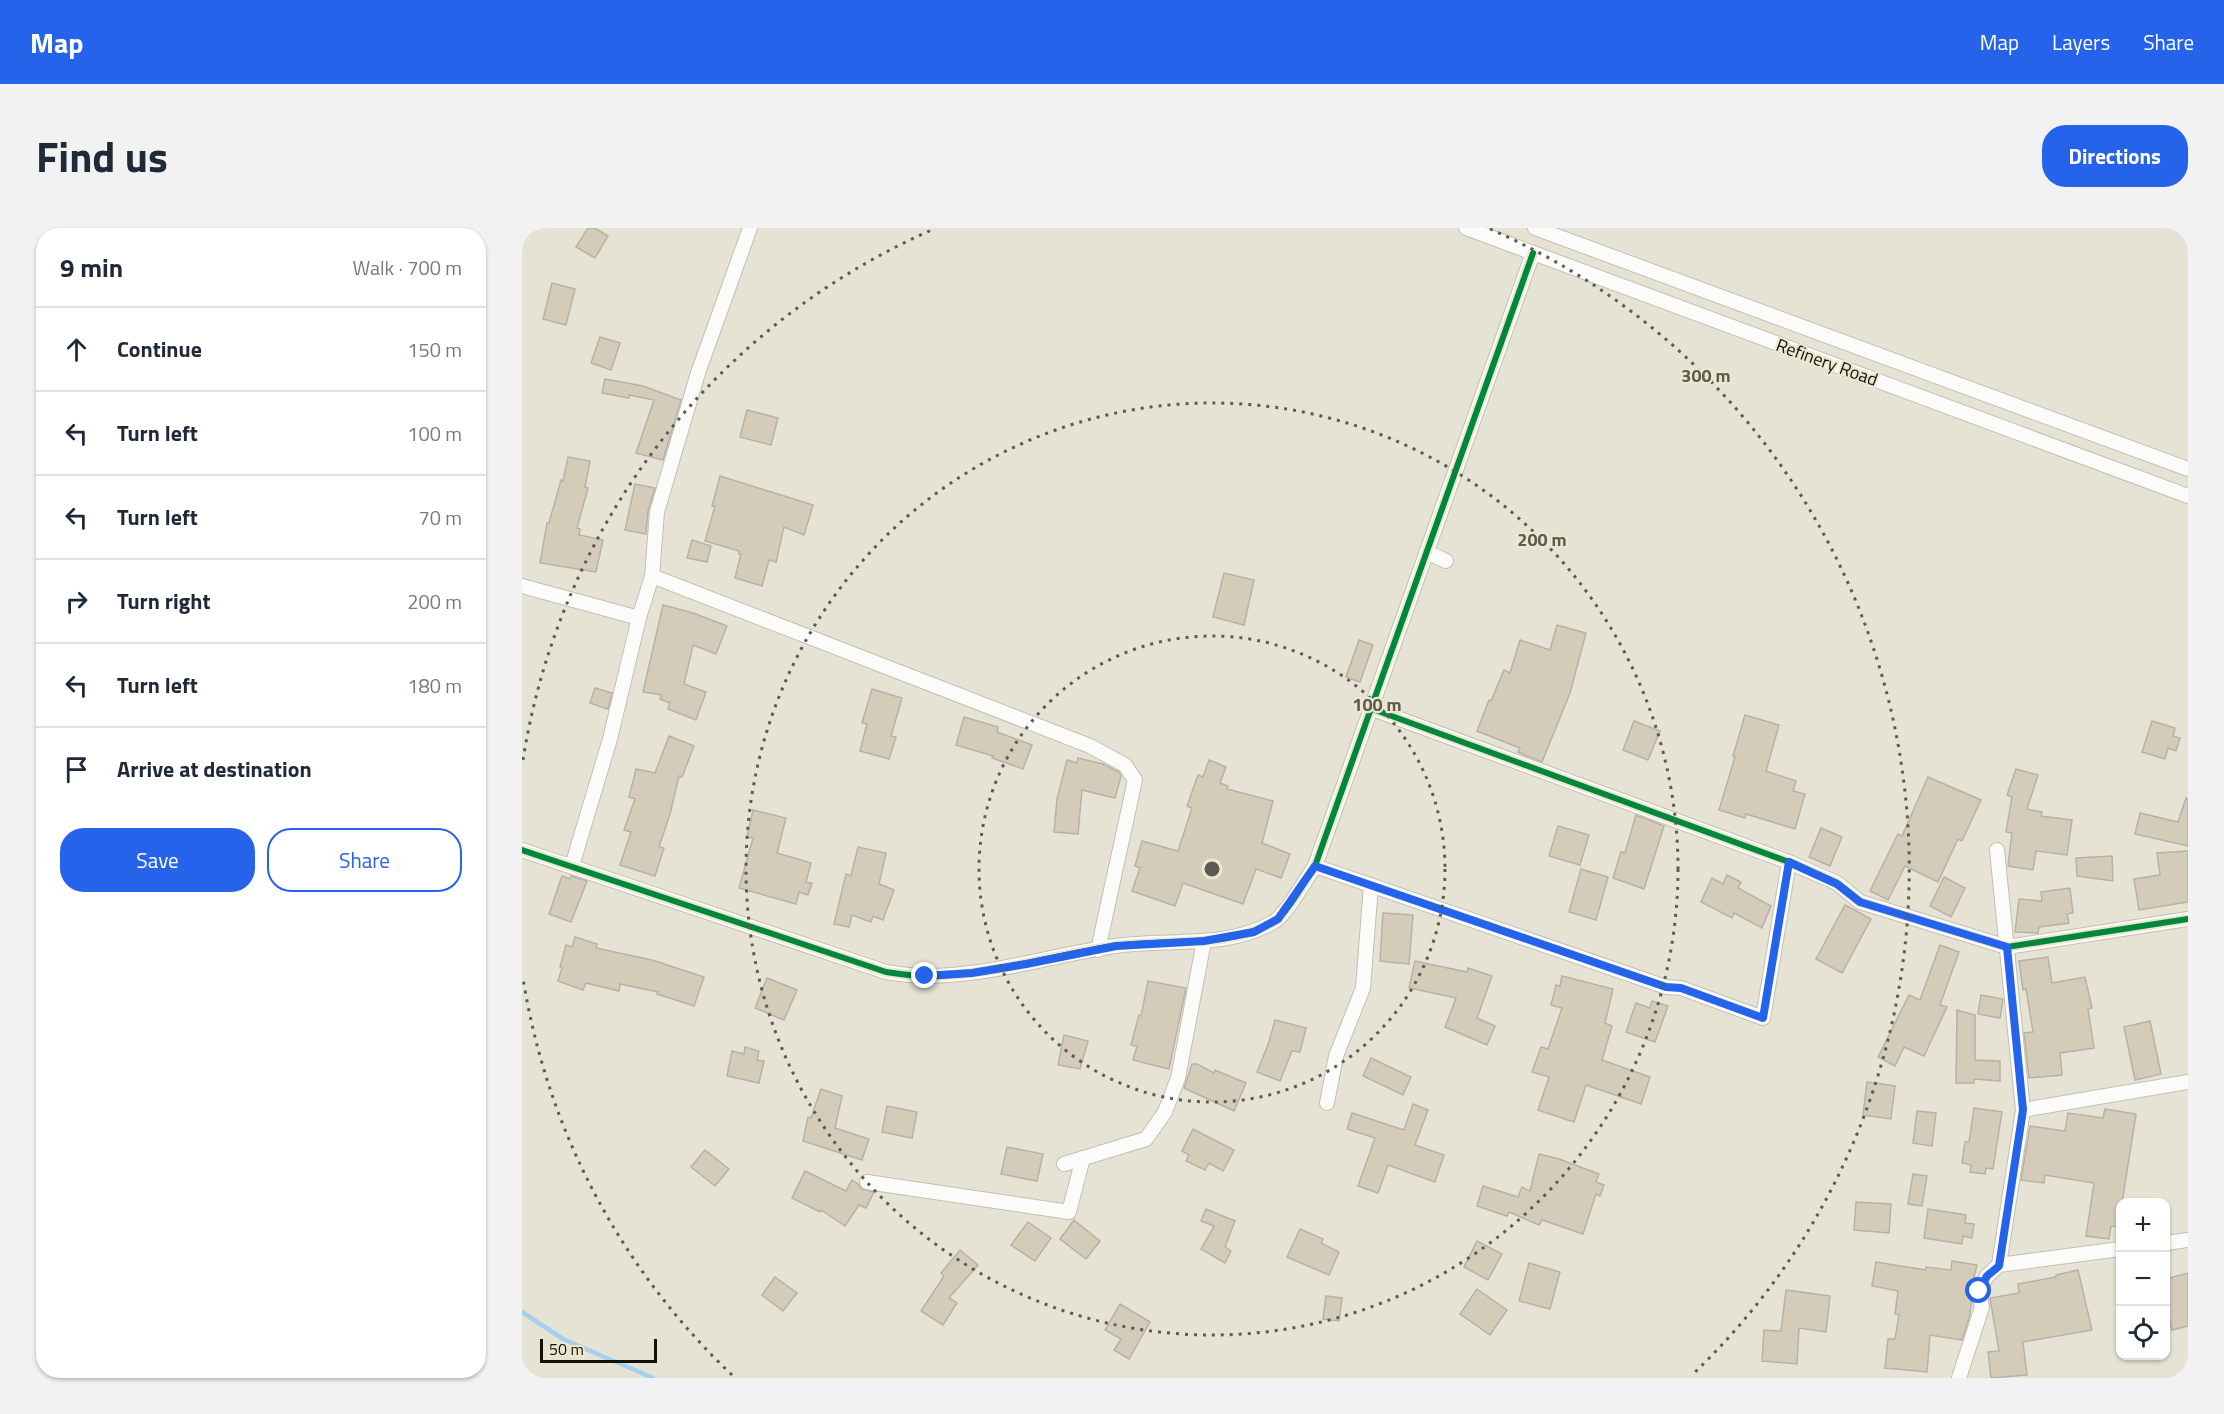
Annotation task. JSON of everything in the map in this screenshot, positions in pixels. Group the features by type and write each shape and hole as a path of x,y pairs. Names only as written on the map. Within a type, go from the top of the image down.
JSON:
{"street":[{"path":"572,866 610,738 639,618 652,576 657,512 699,373 750,228"},
{"name":"Refinery Road","path":"1466,228 2188,496"},
{"name":"Refinery Road","path":"1535,228 2188,469"},
{"path":"522,850 886,972 925,976 972,973 1116,946 1204,941 1254,932 1278,919 1315,866 1533,253"},
{"path":"1426,552 1446,561"},
{"path":"652,576 1079,742 1125,765 1135,780 1098,950"},
{"path":"522,586 639,618"},
{"path":"1370,708 1789,862 1837,884 1860,902 2007,947 2188,919"},
{"path":"1997,850 2023,1110 1999,1266"},
{"path":"1315,866 1666,987 1681,988 1763,1018 1789,862"},
{"path":"1327,1103 1336,1056 1363,988 1371,885"},
{"path":"1064,1164 1146,1139 1165,1112 1178,1078 1204,941"},
{"path":"2023,1110 2188,1082"},
{"path":"867,1182 1069,1212 1083,1158"},
{"path":"2170,1242 2188,1240"},
{"path":"1959,1378 1982,1307 1979,1291 1987,1276 1999,1266 2116,1250"}],"building":[{"path":"588,228 595,228 608,236 595,258 576,247"},
{"path":"552,283 575,289 566,325 543,319"},
{"path":"600,337 620,343 611,370 591,363"},
{"path":"605,379 643,386 681,400 663,460 636,453 654,400 602,393"},
{"path":"747,410 778,418 771,445 740,437"},
{"path":"568,457 590,461 585,487 588,488 577,528 580,529 579,535 603,540 596,572 540,563 547,523 549,523 561,480 563,481"},
{"path":"720,476 813,505 804,535 784,527 776,562 769,560 762,586 735,578 741,554 739,551 705,541 715,506 712,506"},
{"path":"635,484 655,488 648,511 646,534 625,530"},
{"path":"692,540 711,546 707,562 687,558"},
{"path":"1224,573 1254,580 1244,625 1213,617"},
{"path":"663,605 727,626 716,654 693,645 684,684 706,692 696,720 668,709 670,703 660,699 662,695 643,692"},
{"path":"1557,625 1586,633 1570,693 1542,762 1518,752 1520,748 1477,731 1504,670 1510,673 1520,640 1550,650"},
{"path":"1359,640 1373,645 1360,682 1346,677"},
{"path":"595,688 612,693 608,709 590,703"},
{"path":"872,689 902,698 891,736 896,737 889,759 860,751 867,724 862,723"},
{"path":"1745,715 1779,725 1766,771 1796,781 1793,791 1805,794 1795,829 1746,814 1745,818 1719,810"},
{"path":"964,717 998,727 997,732 1032,745 1023,769 992,758 993,756 956,745"},
{"path":"1634,721 1660,731 1648,760 1623,750"},
{"path":"2152,721 2175,728 2173,736 2180,738 2176,751 2168,748 2165,759 2142,752"},
{"path":"669,736 694,746 682,777 679,776 659,847 664,848 655,876 620,865 631,832 624,830 635,799 629,797 636,769 655,773"},
{"path":"1078,758 1103,764 1119,772 1121,776 1115,798 1082,790 1078,834 1054,832 1057,799 1067,760 1077,763"},
{"path":"1209,760 1226,767 1220,783 1228,786 1227,789 1273,801 1262,843 1290,854 1281,878 1256,869 1243,904 1183,883 1175,906 1132,891 1140,868 1135,866 1142,841 1178,851 1192,808 1187,806 1198,775 1203,777"},
{"path":"2016,769 2038,775 2027,809 2042,812 2041,816 2072,820 2067,855 2036,851 2033,870 2008,866 2012,833 2006,832 2012,797 2007,795"},
{"path":"1928,777 1981,800 1962,841 1958,839 1938,882 1905,866 1888,900 1870,891 1898,834 1902,836"},
{"path":"2186,798 2188,799 2188,846 2135,834 2140,813 2178,822"},
{"path":"753,810 786,818 777,853 811,863 806,882 812,883 808,895 799,892 796,904 739,888 753,838 747,837"},
{"path":"1636,815 1664,826 1644,889 1613,878 1621,852 1625,853"},
{"path":"1558,826 1589,835 1580,865 1549,856"},
{"path":"1821,828 1842,837 1830,866 1809,857"},
{"path":"858,847 886,853 879,884 894,890 883,920 873,916 871,922 852,915 849,927 834,924 846,874 851,876"},
{"path":"2188,851 2188,902 2139,910 2134,879 2160,875 2157,853"},
{"path":"2112,856 2113,881 2077,876 2076,858"},
{"path":"1581,869 1608,877 1596,920 1569,912"},
{"path":"1727,875 1741,882 1738,888 1771,906 1762,928 1734,913 1732,918 1701,902 1712,878 1723,884"},
{"path":"562,876 587,881 571,922 549,914"},
{"path":"1944,877 1965,888 1951,917 1930,906"},
{"path":"2070,888 2073,913 2067,914 2069,923 2039,927 2038,933 2015,932 2019,899 2042,901 2041,892"},
{"path":"1845,905 1871,919 1842,973 1816,959"},
{"path":"1383,913 1413,915 1409,964 1380,961"},
{"path":"575,937 597,944 596,948 652,960 704,977 694,1006 657,994 658,992 620,984 619,991 586,983 583,990 558,981 566,945 572,947"},
{"path":"1940,945 1959,952 1940,1005 1947,1007 1924,1056 1904,1047 1895,1066 1878,1057 1909,995 1920,1000"},
{"path":"2048,957 2052,983 2085,977 2092,1008 2088,1009 2094,1048 2060,1053 2062,1075 2029,1078 2024,1033 2033,1032 2019,961"},
{"path":"1415,961 1467,972 1468,968 1492,976 1477,1018 1495,1026 1487,1045 1445,1027 1456,998 1409,988"},
{"path":"1562,976 1613,989 1605,1023 1612,1026 1602,1060 1650,1077 1641,1104 1586,1085 1574,1122 1538,1110 1549,1077 1532,1072 1541,1047 1548,1049 1562,1008 1551,1005 1556,985 1560,986"},
{"path":"767,978 797,990 784,1020 755,1008"},
{"path":"1148,981 1186,988 1169,1069 1133,1060 1137,1046 1131,1045 1139,1015 1141,1016"},
{"path":"1981,995 2003,999 2000,1018 1978,1014"},
{"path":"1652,1001 1668,1006 1655,1042 1626,1032 1636,1003 1650,1008"},
{"path":"1957,1010 1975,1015 1975,1060 2000,1061 2000,1081 1974,1079 1974,1083 1956,1083"},
{"path":"1275,1020 1306,1028 1300,1052 1292,1051 1280,1081 1257,1072"},
{"path":"2150,1021 2161,1074 2135,1080 2124,1027"},
{"path":"1064,1035 1088,1041 1080,1069 1058,1065"},
{"path":"745,1047 759,1051 757,1060 764,1061 759,1083 727,1076 732,1051 744,1054"},
{"path":"1371,1058 1411,1077 1403,1095 1363,1076"},
{"path":"1192,1064 1197,1064 1214,1073 1215,1070 1246,1083 1234,1111 1184,1088"},
{"path":"1867,1082 1895,1086 1891,1119 1863,1115"},
{"path":"821,1089 842,1096 835,1128 869,1139 862,1160 803,1141 808,1117 811,1118"},
{"path":"1413,1104 1428,1110 1415,1145 1444,1155 1435,1182 1388,1165 1378,1193 1358,1186 1375,1138 1347,1129 1352,1113 1404,1130"},
{"path":"887,1106 917,1112 912,1138 882,1132"},
{"path":"1974,1108 2002,1112 1993,1169 1986,1168 1985,1174 1970,1172 1971,1165 1962,1163 1965,1142 1969,1142"},
{"path":"2105,1109 2136,1114 2123,1198 2116,1198 2116,1227 2111,1226 2109,1239 2086,1236 2094,1183 2045,1175 2044,1183 2021,1180 2030,1126 2065,1131 2068,1113 2103,1118"},
{"path":"1917,1111 1936,1113 1932,1146 1913,1143"},
{"path":"1193,1129 1234,1150 1223,1171 1209,1163 1205,1170 1186,1161 1189,1155 1182,1151"},
{"path":"1007,1147 1043,1154 1037,1181 1001,1174"},
{"path":"705,1150 729,1169 715,1186 691,1167"},
{"path":"1539,1154 1599,1174 1596,1182 1604,1185 1600,1196 1596,1194 1583,1234 1542,1220 1539,1225 1509,1212 1507,1216 1477,1206 1483,1186 1518,1197 1522,1187 1530,1191"},
{"path":"805,1171 846,1191 852,1180 862,1189 874,1192 866,1208 859,1205 845,1226 821,1210 820,1212 792,1198"},
{"path":"1913,1174 1927,1176 1922,1206 1908,1204"},
{"path":"1856,1202 1891,1204 1889,1233 1854,1230"},
{"path":"1206,1209 1235,1221 1225,1247 1231,1251 1225,1263 1201,1249 1214,1226 1201,1221"},
{"path":"1928,1209 1966,1215 1965,1223 1974,1224 1972,1238 1963,1236 1962,1244 1924,1238"},
{"path":"1074,1220 1100,1241 1086,1259 1060,1239"},
{"path":"1028,1222 1051,1238 1035,1261 1011,1245"},
{"path":"1300,1229 1323,1239 1321,1243 1339,1252 1329,1275 1287,1257"},
{"path":"1477,1241 1502,1254 1488,1280 1464,1267"},
{"path":"960,1250 978,1265 949,1298 957,1303 943,1325 921,1311 944,1276 941,1273"},
{"path":"1952,1261 1977,1265 1970,1292 1972,1300 1969,1318 1962,1340 1930,1335 1927,1372 1885,1368 1888,1339 1895,1339 1899,1315 1895,1314 1898,1291 1872,1286 1876,1262 1926,1270 1926,1267 1951,1270"},
{"path":"1529,1263 1560,1272 1550,1309 1519,1301"},
{"path":"2078,1270 2092,1330 2023,1342 2027,1375 1991,1378 1988,1352 1999,1351 1990,1298 2019,1293 2018,1284 2056,1277 2056,1275"},
{"path":"2188,1273 2188,1326 2172,1330 2170,1322 2170,1278"},
{"path":"775,1277 797,1293 783,1311 762,1295"},
{"path":"1477,1289 1507,1310 1490,1335 1460,1314"},
{"path":"1786,1290 1830,1296 1826,1332 1799,1328 1797,1364 1762,1361 1764,1330 1781,1331"},
{"path":"1326,1296 1342,1298 1339,1321 1323,1319"},
{"path":"1120,1304 1150,1322 1129,1359 1114,1350 1121,1339 1105,1330"}],"waterway":[{"path":"522,1312 563,1339 653,1378"}],"cycle path":[{"path":"522,850 886,972 911,975 974,973 1115,946 1217,940 1257,930 1275,921 1291,904 1315,866 1533,253"},
{"path":"1370,708 1789,862 1837,883 1860,902 2007,947 2188,919"}],"route":[{"path":"925,976 972,973 1116,946 1204,941 1254,932 1278,919 1315,866 1666,987 1681,988 1763,1018 1789,862 1837,884 1860,902 2007,947 2023,1110 1999,1266 1987,1276 1979,1291"}]}
